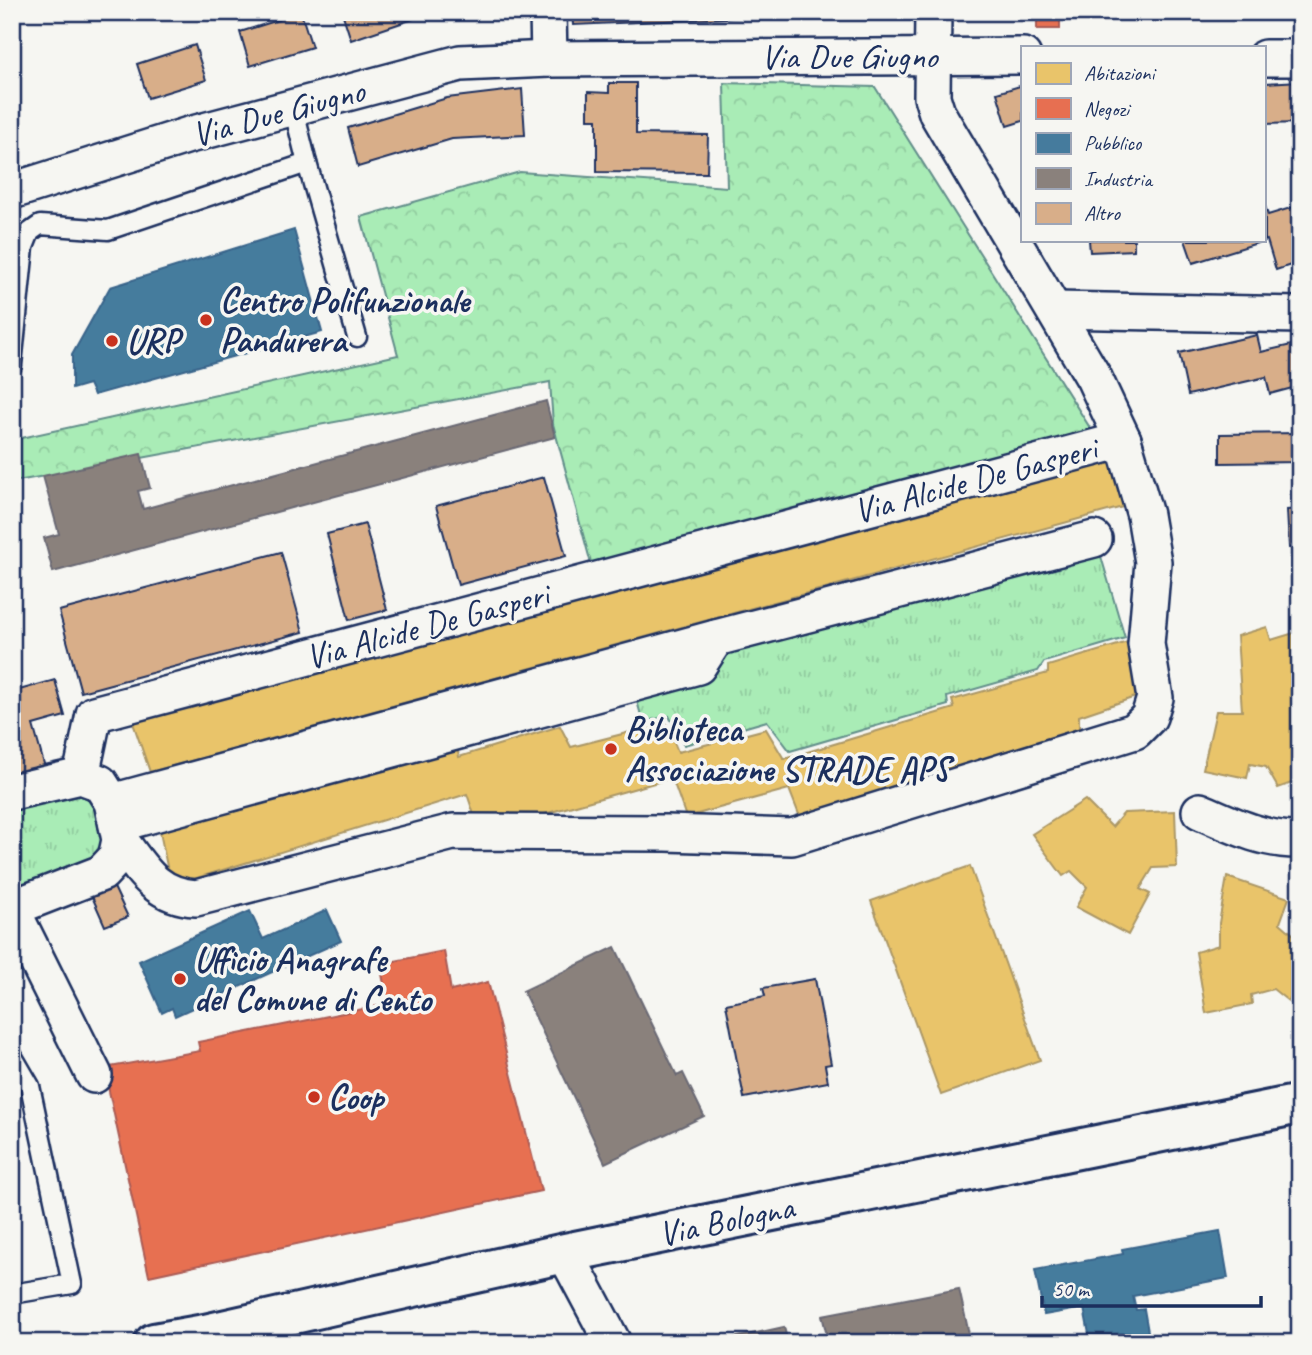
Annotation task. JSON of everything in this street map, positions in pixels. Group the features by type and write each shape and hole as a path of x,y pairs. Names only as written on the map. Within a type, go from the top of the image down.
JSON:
{"main road":[{"name":"Via Bologna","path":"154,1343 205,1334 565,1253 1300,1104"}],"street":[{"path":"548,12 549,59"},
{"path":"933,12 932,97 937,113 1094,378 1124,440"},
{"name":"Via Due Giugno","path":"12,191 189,135 460,63 549,59 1021,56"},
{"path":"1266,58 1300,58"},
{"path":"1055,310 1300,316"},
{"name":"Via Alcide De Gasperi","path":"1124,440 1144,515 1153,562 1146,645 1155,698 1149,717 1136,732 792,837 453,832 196,898 177,897 150,880 116,822 100,783 81,776 94,714 1124,440"},
{"path":"94,1075 12,909 102,873 116,858 116,822 698,666 716,638 1094,539"},
{"path":"12,792 81,776"},
{"path":"1200,811 1261,835 1286,841 1300,840"},
{"path":"565,1253 613,1343"}],"lane":[{"path":"293,107 357,337"},
{"path":"12,365 24,247 30,232 40,225 108,230 307,163"},
{"path":"12,1055 30,1086 72,1284 12,1294"}],"green space":[{"path":"724,83 875,87 1097,439 593,571 553,424 550,382 12,482 12,440 398,355 361,217 520,172 727,187"},
{"path":"1100,553 1125,638 1044,662 1038,671 947,697 948,705 790,751 767,721 684,745 669,716 643,722 634,691 721,648"},
{"path":"89,790 106,836 94,866 12,891 12,800"}],"building: Abitazioni":[{"path":"1113,454 1130,505 150,772 132,720"},
{"path":"1267,627 1271,640 1294,633 1300,651 1300,710 1296,711 1300,725 1300,780 1278,788 1266,767 1250,764 1247,778 1203,769 1216,711 1242,711 1237,636"},
{"path":"1131,641 1147,693 1079,716 1079,730 800,817 789,789 686,817 672,778 480,832 467,794 171,886 160,832 456,741 459,757 560,726 571,747 666,723 678,752 766,729 784,759 954,708 952,700 1048,673 1048,666"},
{"path":"1085,800 1112,827 1124,813 1175,811 1177,867 1153,868 1140,889 1150,894 1128,935 1076,907 1087,887 1071,871 1063,876 1032,834"},
{"path":"970,866 1040,1060 941,1095 871,901"},
{"path":"1227,877 1289,898 1280,923 1294,935 1300,930 1300,989 1288,1001 1273,989 1251,995 1252,1004 1206,1013 1196,952 1219,945 1219,923"}],"building: Negozi":[{"path":"1037,12 1060,12 1060,29 1037,29"},
{"name":"Coop","path":"444,951 451,991 488,982 541,1191 149,1276 104,1068 200,1051 198,1042 388,1004 380,964"}],"building: Pubblico":[{"name":"Centro Polifunzionale Pandurera","path":"294,230 322,332 94,395 89,384 72,389 72,355 110,287"},
{"path":"327,910 341,941 175,1016 172,1008 162,1013 139,961 250,911 263,939"},
{"path":"1220,1231 1228,1278 1133,1296 1136,1310 1144,1309 1150,1343 1071,1343 1090,1339 1084,1308 1044,1315 1035,1270 1123,1254 1122,1249"}],"building: Industria":[{"path":"546,401 555,437 53,572 44,538 59,534 43,476 141,454 150,488 138,491 143,509"},
{"path":"615,947 677,1076 683,1073 704,1116 605,1163 523,991"},
{"path":"959,1289 971,1343 819,1343 828,1340 822,1315"},
{"path":"784,1327 788,1343 726,1343 729,1339"}],"building: Altro":[{"path":"342,12 411,12 413,19 351,40"},
{"path":"464,12 530,12 530,15 464,15"},
{"path":"572,12 754,12 754,17 573,25"},
{"path":"301,13 312,47 250,66 240,32"},
{"path":"195,45 206,80 148,98 137,64"},
{"path":"1300,81 1300,123 1266,124 1266,83"},
{"path":"609,83 636,83 636,134 708,135 707,173 597,172 597,119 588,119 588,92 609,93"},
{"path":"1021,86 1021,122 1007,126 997,93"},
{"path":"522,89 525,135 452,139 358,167 348,128 447,98"},
{"path":"1300,205 1300,262 1276,270 1266,240 1266,209 1268,215"},
{"path":"1089,242 1134,242 1134,250 1090,252"},
{"path":"1186,242 1261,242 1193,263"},
{"path":"1257,335 1261,352 1300,343 1300,386 1270,394 1266,377 1188,395 1179,353"},
{"path":"1300,433 1300,462 1220,463 1220,434"},
{"path":"544,477 566,556 458,585 436,506"},
{"path":"1300,509 1300,548 1289,548 1287,510"},
{"path":"365,524 387,610 349,620 327,534"},
{"path":"281,552 303,632 81,692 59,611"},
{"path":"55,680 65,716 33,725 46,771 12,777 12,692"},
{"path":"112,883 128,917 105,926 90,892"},
{"path":"815,979 831,1064 825,1065 828,1082 744,1098 726,1004 765,996 763,988"}],"place":[{"name":"Centro Polifunzionale Pandurera","path":"206,320"},
{"name":"URP","path":"112,341"},
{"name":"Biblioteca Associazione STRADE APS","path":"611,749"},
{"name":"Ufficio Anagrafe del Comune di Cento","path":"180,979"},
{"name":"Coop","path":"314,1097"}]}
